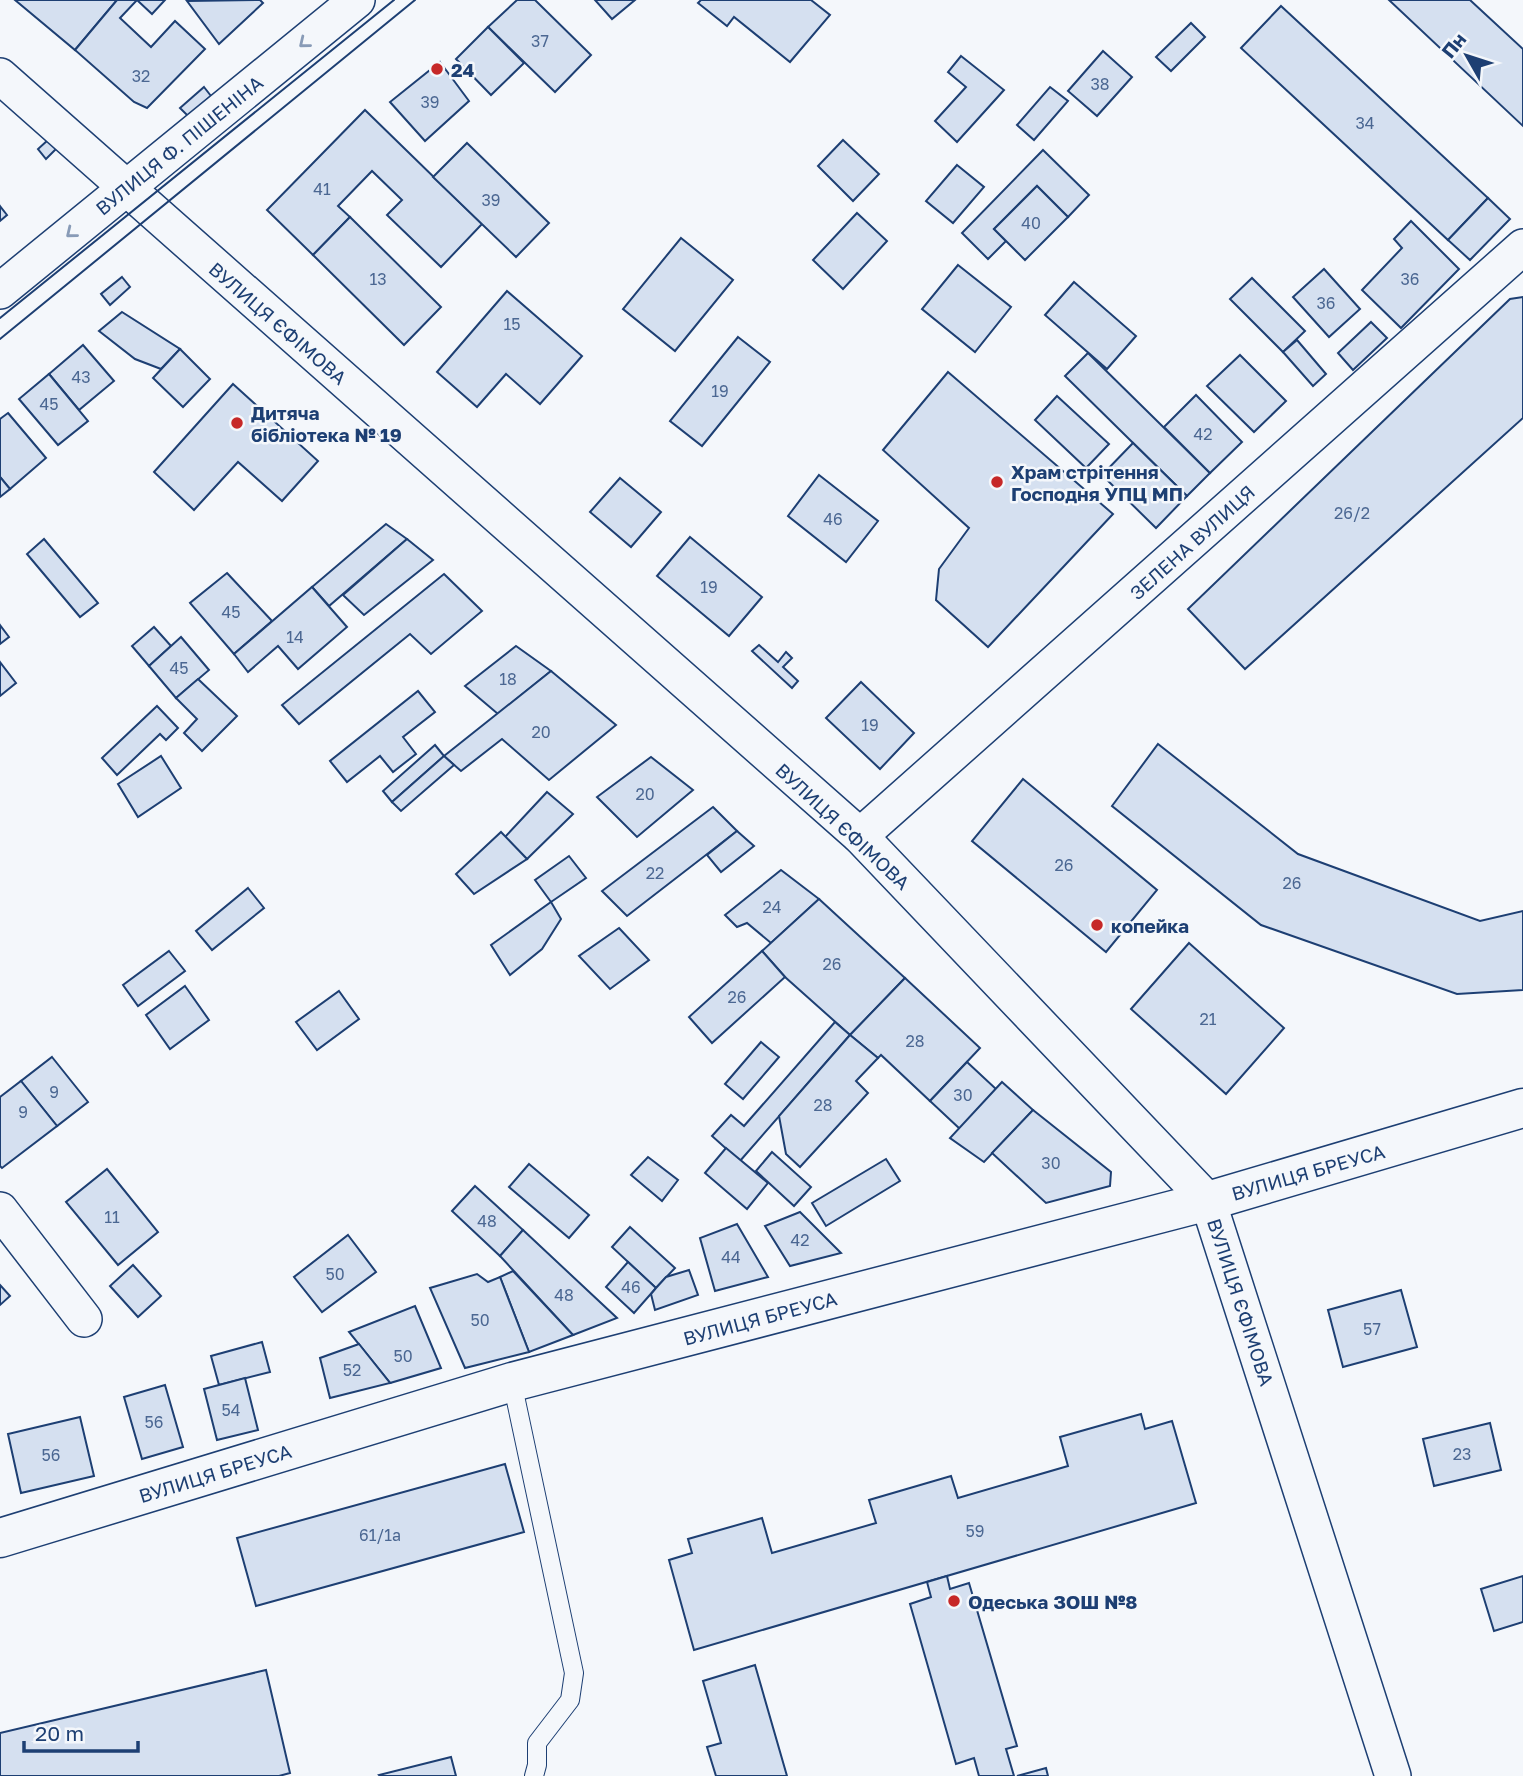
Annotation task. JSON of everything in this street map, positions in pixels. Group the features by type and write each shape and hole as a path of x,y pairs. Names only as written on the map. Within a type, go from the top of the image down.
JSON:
{"street":[{"name":"ВУЛИЦЯ Ф. ПІШЕНІНА","path":"0,290 357,0"},
{"name":"ВУЛИЦЯ ЄФІМОВА","path":"0,76 860,836 1208,1201 1393,1776"},
{"name":"ЗЕЛЕНА ВУЛИЦЯ","path":"860,836 1523,247"},
{"name":"ВУЛИЦЯ БРЕУСА","path":"0,1538 512,1382 1208,1201 1523,1108"},
{"path":"0,1210 84,1319"}],"lane":[{"path":"512,1382 574,1673 570,1700 537,1743 534,1776"}],"building":[{"path":"15,0 117,0 75,50"},
{"path":"117,0 137,0 120,18 151,47 175,21 205,49 147,108 134,102 75,50"},
{"path":"137,0 165,0 152,14"},
{"path":"260,0 263,3 219,44 187,1"},
{"path":"517,0 535,0 591,55 555,92 488,27"},
{"path":"595,0 635,0 612,19"},
{"path":"701,0 811,0 830,15 790,62 734,17 727,26 698,3"},
{"path":"1389,0 1470,0 1523,49 1523,126"},
{"path":"1281,6 1488,198 1448,240 1241,48"},
{"path":"1191,23 1205,37 1171,71 1156,57"},
{"path":"488,27 524,63 491,95 456,59"},
{"path":"1103,51 1132,77 1097,116 1068,91"},
{"path":"961,56 1004,90 957,142 935,121 966,87 948,72"},
{"path":"440,62 469,101 425,141 390,102"},
{"path":"204,87 211,96 188,116 180,108"},
{"path":"1050,87 1068,101 1034,140 1017,125"},
{"path":"365,110 482,224 441,267 387,215 402,200 372,171 338,206 350,217 313,255 267,210"},
{"path":"48,140 56,149 46,159 38,149"},
{"path":"843,140 879,174 853,201 818,166"},
{"path":"467,143 549,223 516,257 433,177"},
{"path":"1043,150 1089,195 1068,217 1037,186 994,229 1006,241 988,259 962,233"},
{"path":"957,165 984,187 953,223 926,201"},
{"path":"1037,186 1068,217 1025,260 994,229"},
{"path":"1488,198 1510,219 1470,260 1448,240"},
{"path":"0,206 7,215 0,221"},
{"path":"857,213 887,241 843,289 813,260"},
{"path":"350,217 441,307 404,345 313,255"},
{"path":"1411,221 1459,269 1401,328 1362,290 1402,248 1394,239"},
{"path":"681,238 733,280 675,351 623,309"},
{"path":"958,265 1011,307 975,352 922,309"},
{"path":"1324,269 1360,309 1329,337 1293,297"},
{"path":"122,277 130,287 110,305 101,294"},
{"path":"1252,278 1305,331 1283,352 1230,299"},
{"path":"1074,282 1136,336 1107,369 1045,315"},
{"path":"507,291 582,356 540,404 506,374 477,407 437,372"},
{"path":"1523,297 1523,418 1245,669 1188,609 1510,299"},
{"path":"122,312 180,349 161,369 135,359 99,331"},
{"path":"1371,322 1387,338 1353,370 1338,353"},
{"path":"738,337 770,362 702,446 670,421"},
{"path":"1297,340 1326,374 1313,386 1283,352"},
{"path":"83,345 114,381 79,410 49,374"},
{"path":"180,349 210,379 183,407 153,378"},
{"path":"1088,353 1210,473 1187,496 1065,376"},
{"path":"1240,355 1286,401 1254,432 1207,386"},
{"name":"Храм стрітення Господня УПЦ МП","path":"948,372 1113,514 988,647 936,600 939,569 969,528 883,450"},
{"path":"49,374 88,421 58,445 19,399"},
{"name":"Дитяча бібліотека № 19","path":"233,384 318,461 282,501 238,462 194,510 154,472"},
{"path":"1196,395 1242,442 1210,473 1164,427"},
{"path":"1057,396 1109,444 1086,468 1035,420"},
{"path":"8,413 46,458 10,489 0,477 0,419"},
{"path":"1133,443 1187,496 1156,528 1102,475"},
{"path":"819,475 878,521 846,562 788,516"},
{"path":"0,477 10,489 0,497"},
{"path":"620,478 661,512 631,547 590,512"},
{"path":"386,524 407,539 329,606 312,587"},
{"path":"690,537 762,597 729,636 657,576"},
{"path":"44,539 98,603 80,617 27,554"},
{"path":"407,539 433,560 364,615 343,595"},
{"path":"227,573 272,621 234,654 190,603"},
{"path":"444,574 482,611 431,654 410,634 299,724 282,705"},
{"path":"312,587 347,627 298,669 278,646 248,672 234,654"},
{"path":"0,625 9,637 0,644"},
{"path":"154,627 171,646 149,666 132,646"},
{"path":"181,637 209,670 176,698 149,666"},
{"path":"759,645 778,662 786,652 792,658 783,667 798,681 792,688 752,651"},
{"path":"516,646 551,671 498,714 465,686"},
{"path":"0,662 16,683 0,696"},
{"path":"551,671 616,725 549,780 502,739 461,771 444,756"},
{"path":"198,679 237,716 202,751 184,733 197,719 176,698"},
{"path":"861,682 914,733 880,769 826,718"},
{"path":"418,691 435,712 403,737 416,754 393,772 380,756 347,782 330,761"},
{"path":"157,706 178,728 166,740 160,734 117,775 102,758"},
{"path":"1158,744 1298,854 1480,921 1523,911 1523,990 1457,994 1261,925 1112,806"},
{"path":"435,745 444,756 392,802 383,791"},
{"path":"161,756 181,788 138,817 118,784"},
{"path":"444,756 454,765 401,811 392,802"},
{"path":"651,757 693,790 637,837 597,797"},
{"path":"1023,779 1157,890 1106,952 972,841"},
{"path":"547,792 573,814 527,859 505,837"},
{"path":"713,807 737,831 627,916 602,891"},
{"path":"737,831 754,846 721,872 707,855"},
{"path":"501,832 527,859 474,894 456,874"},
{"path":"569,856 586,878 551,902 535,880"},
{"path":"781,870 819,899 771,943 747,923 737,927 725,915"},
{"path":"248,888 264,908 212,950 196,931"},
{"path":"819,899 905,978 850,1035 785,977 762,951"},
{"path":"551,902 561,919 542,949 510,975 491,945"},
{"path":"619,928 649,960 610,989 579,956"},
{"path":"1189,943 1284,1028 1226,1094 1131,1009"},
{"path":"169,951 185,971 138,1006 123,985"},
{"path":"762,951 785,977 712,1043 689,1017"},
{"path":"905,978 980,1048 930,1101 881,1055 878,1058 850,1035"},
{"path":"185,986 209,1020 170,1049 146,1015"},
{"path":"339,991 359,1019 317,1050 296,1022"},
{"path":"835,1022 850,1035 740,1161 712,1136 731,1115 744,1126"},
{"path":"850,1035 878,1058 856,1081 868,1093 800,1167 786,1154 779,1116"},
{"path":"761,1042 779,1057 743,1099 725,1084"},
{"path":"52,1057 88,1102 57,1126 21,1081"},
{"path":"967,1062 996,1089 960,1129 930,1101"},
{"path":"21,1081 57,1126 2,1168 0,1097"},
{"path":"1002,1082 1033,1110 984,1162 950,1138"},
{"path":"1033,1110 1111,1172 1110,1186 1046,1203 992,1153"},
{"path":"726,1148 768,1183 747,1209 705,1173"},
{"path":"772,1152 811,1187 794,1206 756,1171"},
{"path":"648,1157 678,1180 662,1201 631,1175"},
{"path":"886,1159 900,1181 826,1226 812,1203"},
{"path":"529,1164 589,1215 569,1238 509,1187"},
{"path":"107,1169 158,1232 118,1265 66,1202"},
{"path":"475,1186 523,1230 500,1256 452,1211"},
{"path":"800,1212 841,1253 790,1266 765,1226"},
{"path":"737,1224 768,1277 715,1291 700,1238"},
{"path":"630,1227 675,1268 656,1288 612,1247"},
{"path":"523,1230 617,1318 573,1335 500,1256"},
{"path":"348,1235 376,1272 322,1312 294,1277"},
{"path":"628,1262 656,1288 634,1313 606,1287"},
{"path":"133,1265 161,1296 138,1317 110,1286"},
{"path":"689,1270 698,1295 655,1310 651,1294 656,1288 666,1277"},
{"path":"513,1271 573,1335 529,1352 500,1277"},
{"path":"477,1274 488,1282 500,1277 529,1352 465,1368 430,1288"},
{"path":"0,1285 10,1296 0,1305"},
{"path":"1401,1290 1417,1347 1343,1367 1328,1310"},
{"path":"415,1306 441,1368 390,1383 349,1332"},
{"path":"262,1342 270,1372 219,1385 211,1356"},
{"path":"359,1344 390,1383 330,1398 320,1358"},
{"path":"245,1378 258,1430 217,1440 204,1389"},
{"path":"165,1385 183,1447 142,1459 124,1397"},
{"path":"1141,1414 1145,1429 1172,1421 1196,1503 694,1650 669,1560 692,1553 688,1539 762,1518 772,1553 876,1523 869,1500 951,1476 958,1498 1068,1466 1060,1437"},
{"path":"80,1417 94,1476 21,1493 8,1434"},
{"path":"1490,1423 1501,1470 1434,1486 1423,1439"},
{"path":"505,1464 524,1532 256,1606 237,1538"},
{"path":"947,1576 950,1589 969,1583 1017,1746 1006,1749 1014,1776 979,1776 974,1758 956,1764 910,1604 931,1597 927,1582"},
{"path":"1523,1576 1523,1622 1494,1631 1481,1589"},
{"path":"755,1665 787,1776 716,1776 707,1747 721,1743 703,1681"},
{"path":"266,1670 290,1773 279,1776 0,1776 0,1733"},
{"path":"451,1757 456,1776 379,1775"},
{"path":"1046,1768 1048,1776 1017,1776"}],"tram line":[{"path":"0,318 394,0"},
{"path":"0,339 415,0"}],"place":[{"name":"24","path":"437,69"},
{"name":"Дитяча бібліотека № 19","path":"237,423"},
{"name":"Храм стрітення Господня УПЦ МП","path":"997,482"},
{"name":"копейка","path":"1097,925"},
{"name":"Одеська ЗОШ №8","path":"954,1601"}]}
